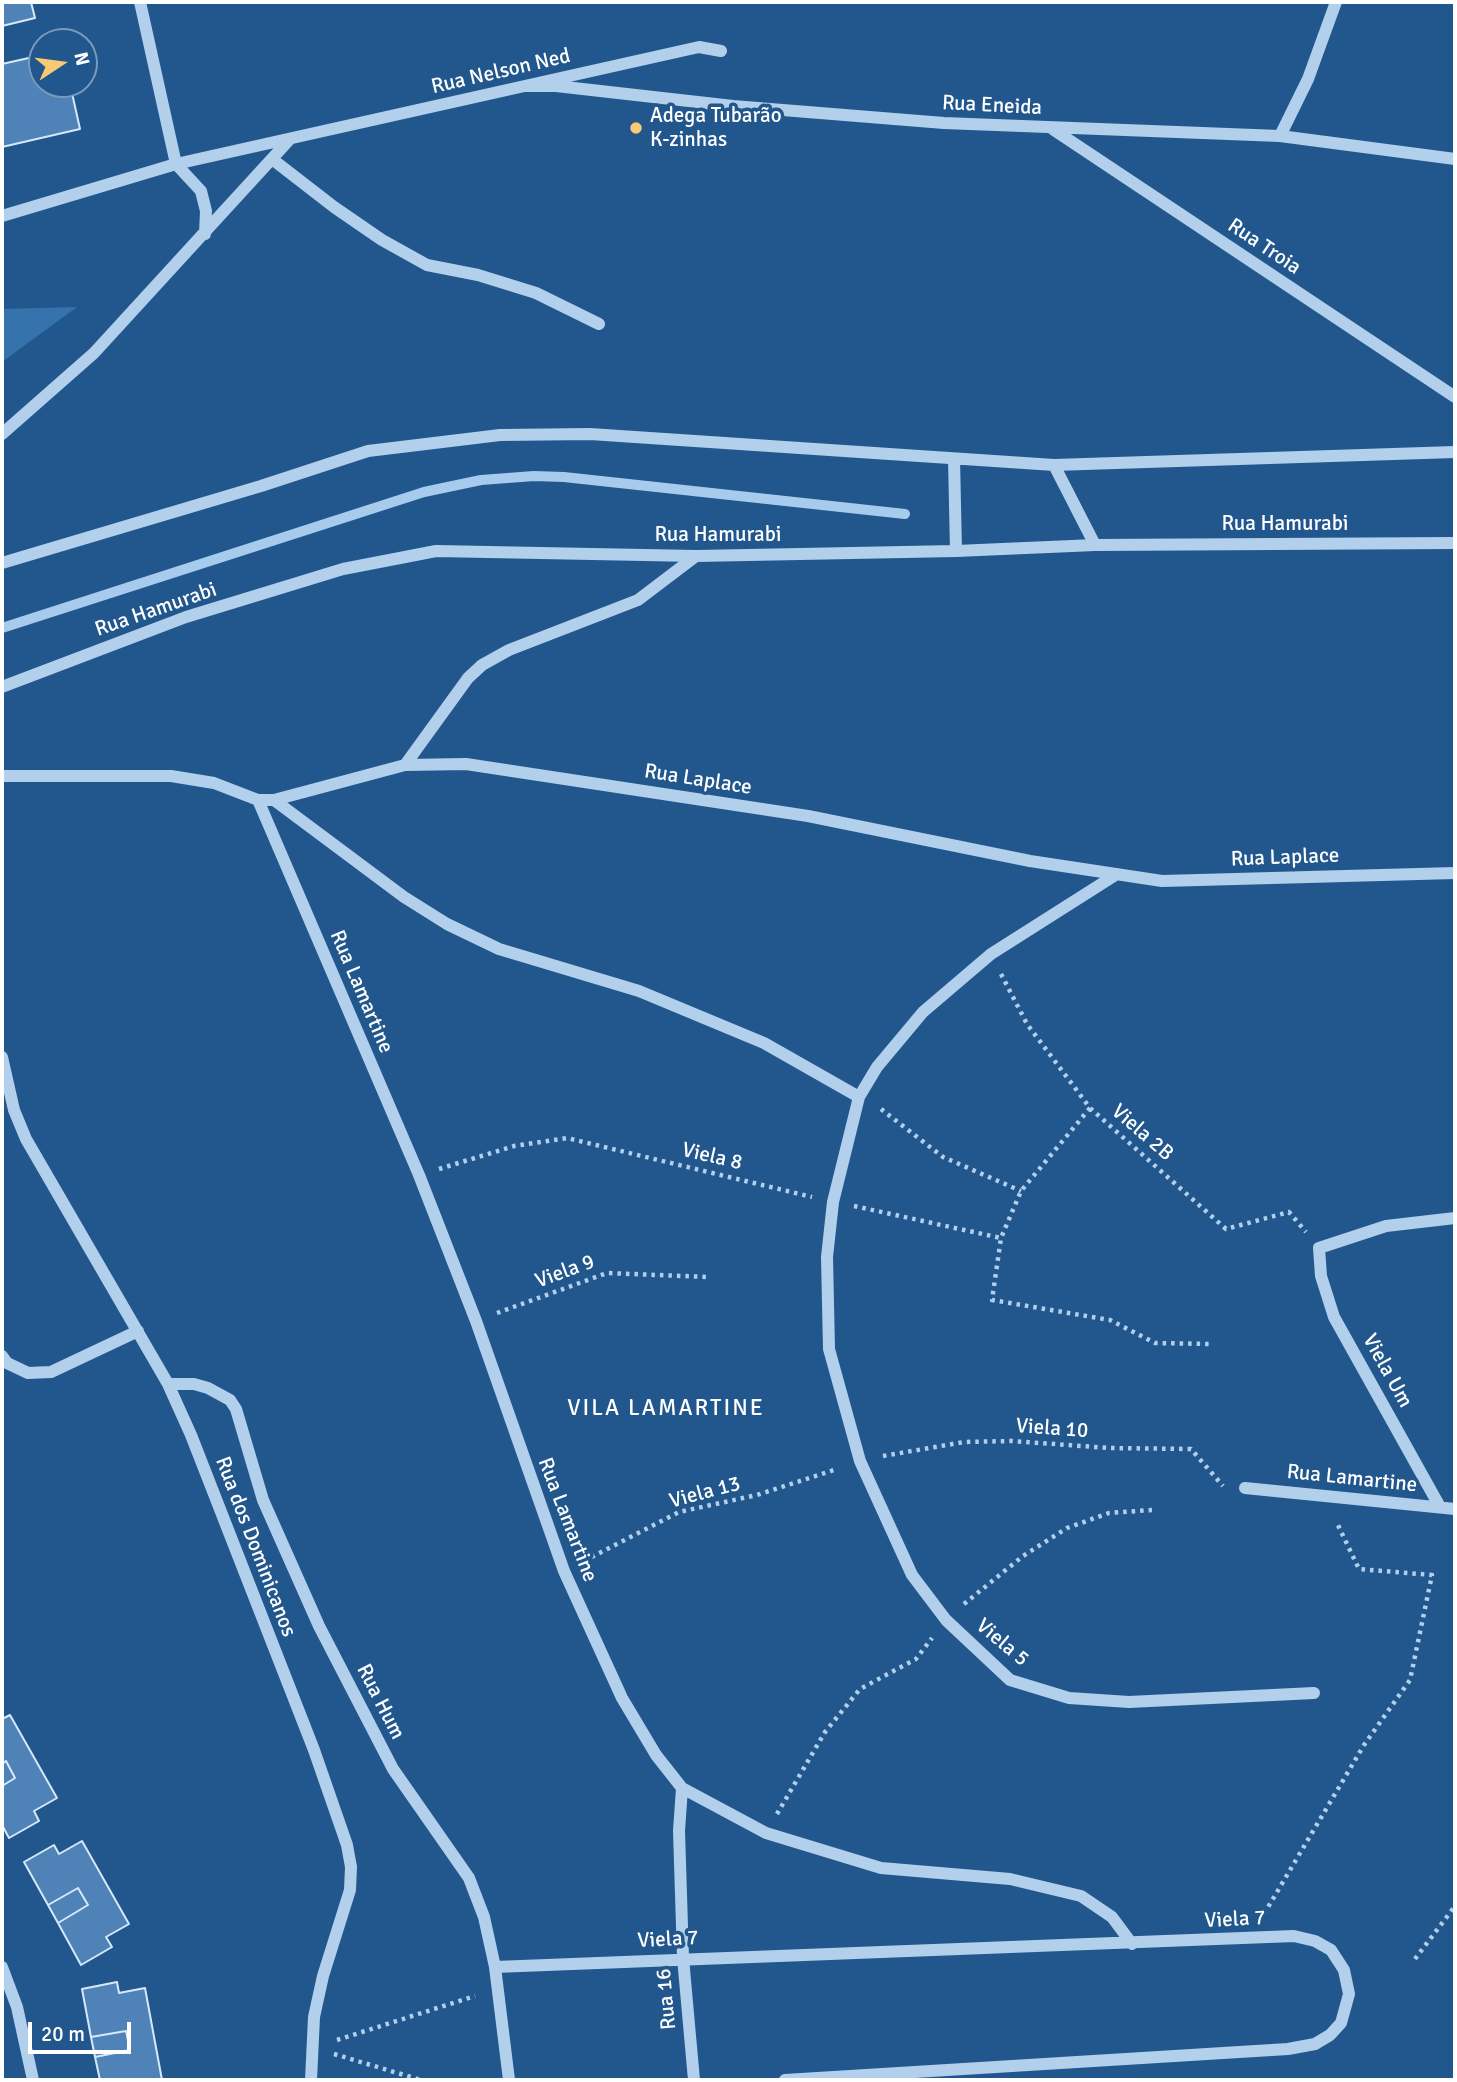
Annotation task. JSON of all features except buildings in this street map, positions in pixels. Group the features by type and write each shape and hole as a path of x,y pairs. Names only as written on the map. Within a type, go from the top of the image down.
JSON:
{"street":[{"path":"140,2 176,164 191,176 201,191 206,211 205,233"},
{"path":"1280,136 1308,79 1336,2"},
{"name":"Rua Nelson Ned","path":"2,216 176,164 699,47 721,51"},
{"name":"Rua Eneida","path":"527,86 556,86 834,115 1051,128 1280,136 1455,159"},
{"name":"Rua Troia","path":"1051,128 1455,397"},
{"path":"2,434 94,353 290,138"},
{"path":"272,159 363,227 427,265 478,275 536,293 599,324"},
{"path":"2,563 261,486 368,451 500,435 590,434 1054,465 1455,452"},
{"path":"954,460 956,551"},
{"path":"1054,465 1095,545"},
{"name":"Rua Hamurabi","path":"2,687 186,617 343,569 423,554 493,551 696,555 956,551 1095,545 1455,543"},
{"path":"405,765 468,678 482,664 509,650 638,600 696,555"},
{"name":"Rua Laplace","path":"258,800 274,800 405,765 466,764 808,816 1030,860 1162,881 1455,873"},
{"path":"2,776 171,776 214,783 258,800"},
{"name":"Rua Lamartine","path":"258,800 419,1175 476,1321 564,1571 622,1698 656,1755 682,1787 766,1833 881,1868 1010,1878 1081,1896 1112,1917 1132,1944"},
{"path":"274,800 404,897 447,924 499,949 639,991 764,1043 859,1097"},
{"path":"833,1202 859,1097 877,1067 923,1012 990,954 1116,874"},
{"name":"Rua dos Dominicanos","path":"2,1057 14,1110 26,1139 168,1384 205,1468 215,1502 314,1750 347,1845 351,1867 350,1890 323,1976 314,2017 311,2080"},
{"name":"Viela 5","path":"833,1202 827,1257 829,1349 844,1409 860,1461 912,1575 946,1620 1010,1681 1069,1698 1129,1702 1314,1693"},
{"path":"1319,1248 1386,1226 1455,1218"},
{"name":"Viela Um","path":"1319,1248 1321,1276 1334,1317 1440,1507"},
{"path":"2,1356 7,1363 28,1373 51,1372 138,1331"},
{"name":"Rua Hum","path":"168,1384 194,1384 208,1388 230,1400 236,1409 263,1500 319,1626 394,1769 469,1878 484,1917 495,1967 509,2080"},
{"name":"Rua Lamartine","path":"1245,1488 1455,1509"},
{"name":"Rua 16","path":"682,1787 679,1831 683,1958 694,2080"},
{"name":"Viela 7","path":"495,1967 1294,1936 1315,1941 1331,1950 1344,1970 1349,1994 1341,2022 1330,2035 1315,2044 1288,2049 785,2080"},
{"path":"2,1967 17,2007 33,2080"}],"path":[{"name":"Viela 2B","path":"990,954 1027,1024 1090,1108 1226,1229 1289,1212 1319,1248"},
{"path":"859,1097 876,1105 943,1157 1021,1191"},
{"path":"1090,1108 1021,1191 1001,1238 992,1300 1110,1320 1155,1343 1211,1344"},
{"name":"Viela 8","path":"419,1175 514,1146 567,1138 833,1202 1001,1238"},
{"name":"Viela 9","path":"476,1321 607,1273 709,1277"},
{"name":"Viela 10","path":"860,1461 964,1442 1012,1441 1109,1448 1191,1448 1226,1489"},
{"name":"Viela 13","path":"564,1571 679,1511 757,1495 860,1461"},
{"path":"1249,1938 1364,1745 1410,1680 1432,1575 1359,1569 1323,1496"},
{"path":"1415,1959 1455,1906"},
{"path":"313,2048 470,1996 499,1997"},
{"path":"313,2048 421,2080"}],"shaded area":[{"path":"77,307 2,362 2,309"}],"waterway":[{"path":"2,628 424,492 481,480 564,477 905,514"}],"place":[{"name":"Adega Tubarão K-zinhas","path":"636,128"}],"district":[{"name":"VILA LAMARTINE","path":"666,1409"}]}
